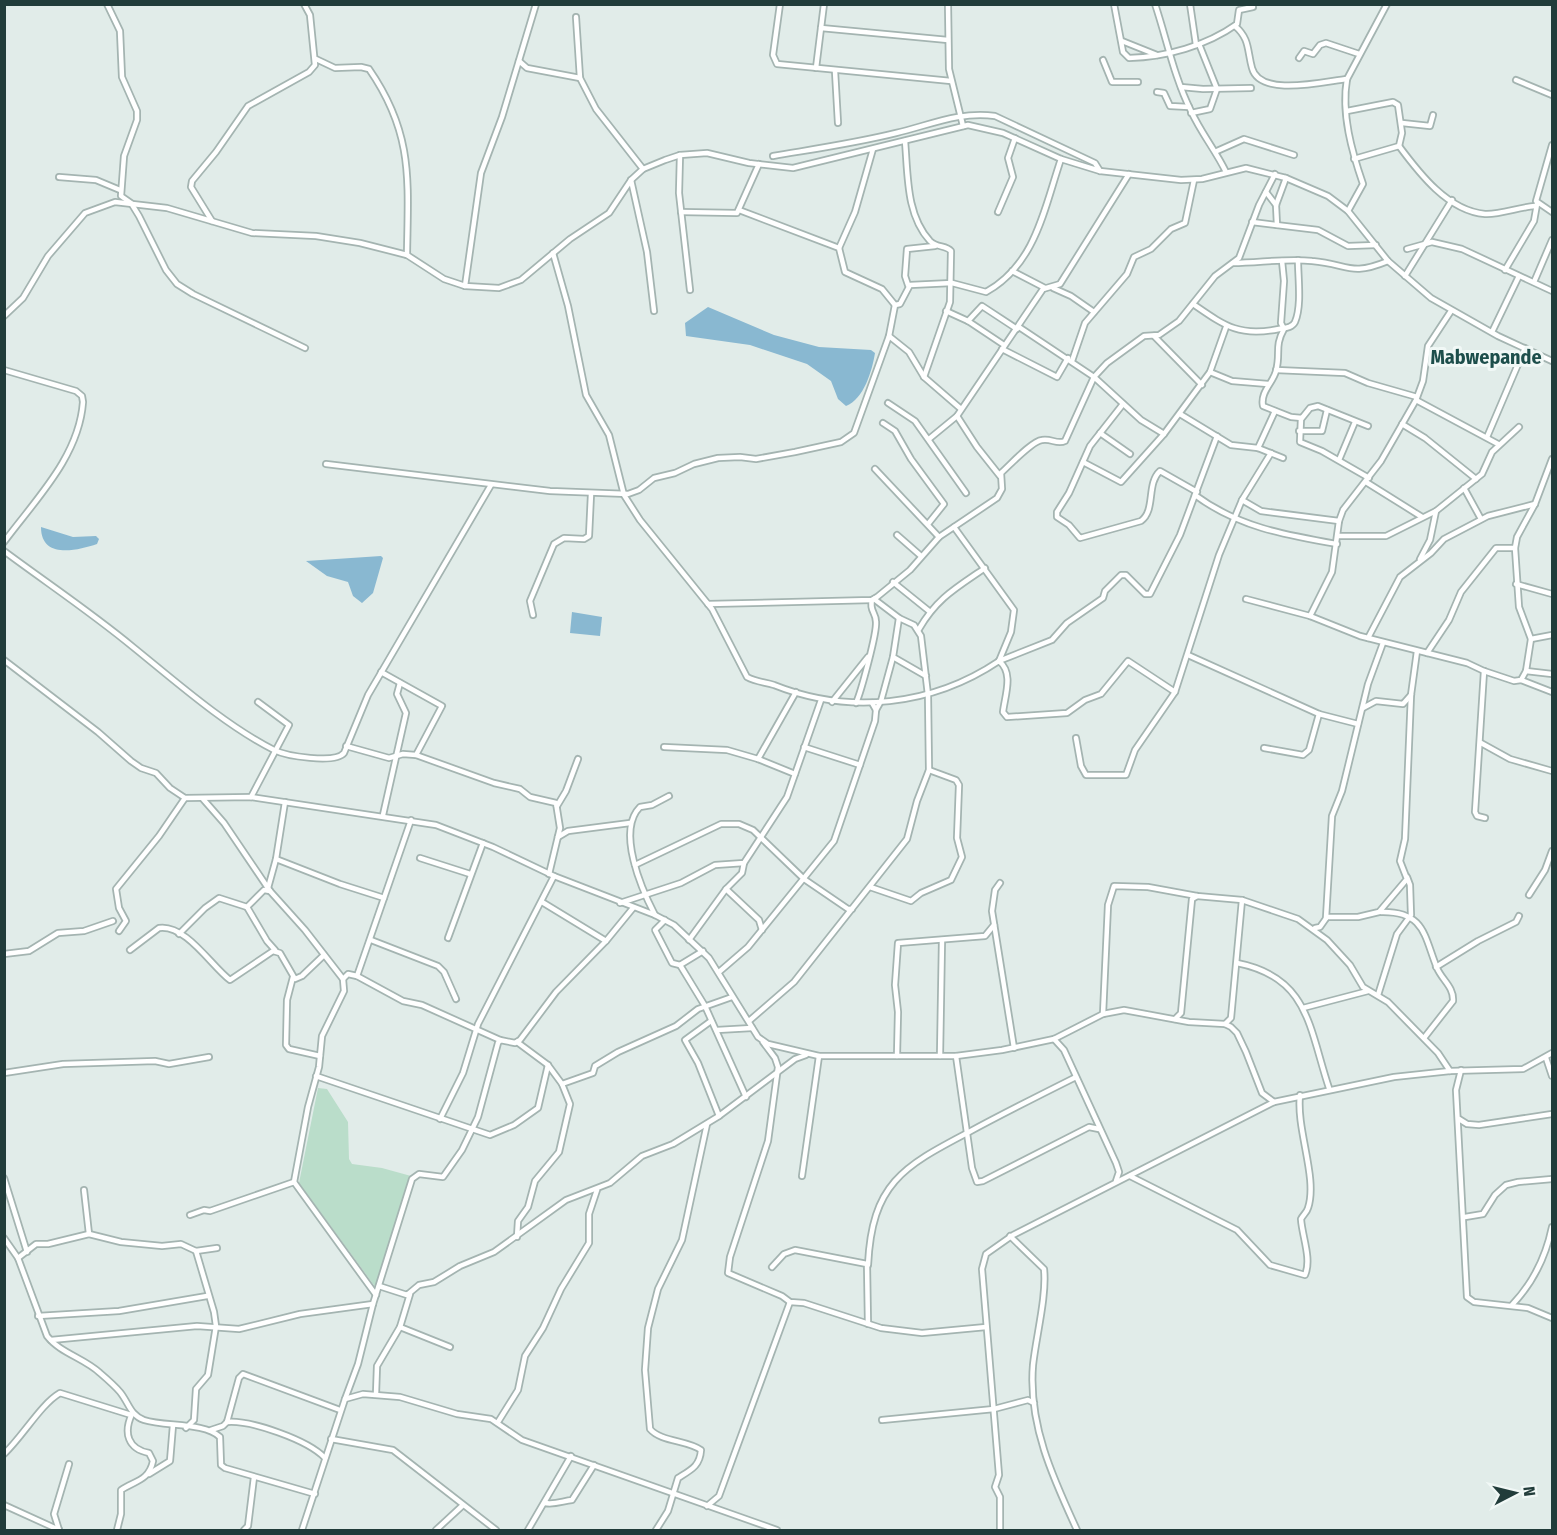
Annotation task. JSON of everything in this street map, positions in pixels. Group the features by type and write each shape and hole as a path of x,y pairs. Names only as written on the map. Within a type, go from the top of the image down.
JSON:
{"street":[{"path":"106,4 120,31 122,78 137,111 137,120 124,156 120,190 124,200 131,203 155,252 177,284 305,348"},
{"path":"212,221 191,187 195,176 216,152 248,106 309,72 316,59 310,15 304,4"},
{"path":"465,286 481,173 536,4"},
{"path":"780,4 775,62 784,66 951,81"},
{"path":"816,68 824,4"},
{"path":"948,4 951,81 963,126"},
{"path":"1114,4 1126,58 1168,54 1198,45 1235,26 1239,21 1239,10 1253,8"},
{"path":"1155,4 1168,54 1180,87 1190,110 1217,151 1226,172"},
{"path":"1158,14 1160,4"},
{"path":"1157,92 1164,93 1170,106 1190,110 1210,109 1217,90 1198,45 1190,4"},
{"path":"1348,211 1364,184 1354,159 1347,111 1347,79 1387,4"},
{"path":"576,16 580,78 596,109 643,170"},
{"path":"1235,26 1247,40 1252,70 1265,82 1309,85 1347,79"},
{"path":"821,28 948,40"},
{"path":"1122,41 1159,55"},
{"path":"1299,58 1304,51 1313,54 1320,45 1326,43 1359,54"},
{"path":"316,59 335,68 369,69 397,122 408,158 407,255"},
{"path":"1103,60 1112,82 1138,82"},
{"path":"519,61 535,70 580,78"},
{"path":"835,71 838,123"},
{"path":"1516,80 1552,95"},
{"path":"1180,87 1217,90 1251,88"},
{"path":"1347,111 1396,103 1402,123 1399,146 1419,173 1452,200 1486,214 1536,205 1552,212"},
{"path":"773,156 896,133 959,115 995,116 1095,163 1100,171"},
{"path":"1402,123 1430,126 1433,115"},
{"path":"4,316 23,298 48,256 85,213 102,205 131,203 167,208 252,233 316,236 407,255 444,279 465,286 506,286 528,275 609,213 631,180 643,170 680,154 707,153 759,164 793,168 974,125 1015,138 1061,159 1100,171 1194,180 1246,168 1286,178 1328,196 1348,211 1389,261 1451,311 1552,361"},
{"path":"998,212 1013,177 1008,158 1015,138"},
{"path":"1217,151 1244,140 1294,155"},
{"path":"905,141 915,218 918,226 935,246"},
{"path":"1504,270 1534,221 1543,169 1552,145"},
{"path":"1354,159 1399,146"},
{"path":"873,149 855,212 838,248 845,272 882,289 895,305"},
{"path":"680,154 681,212 690,290"},
{"path":"908,285 952,283 986,292 1012,271 1029,250 1042,221 1061,159"},
{"path":"681,212 733,215 739,210 759,164"},
{"path":"1012,271 1045,288 1060,284 1129,174"},
{"path":"1000,476 1036,442 1045,439 1061,443 1065,441 1094,377 1112,359 1144,336 1164,333 1179,321 1215,276 1233,263 1243,250 1252,222 1275,174"},
{"path":"59,177 96,180 120,190"},
{"path":"1277,225 1276,205 1286,178"},
{"path":"631,180 647,252 654,311"},
{"path":"946,311 968,321 1003,347 1057,377 1070,360 1085,323 1094,312 1100,309 1127,274 1136,254 1151,249 1171,229 1185,223 1194,180"},
{"path":"1266,192 1276,205"},
{"path":"1405,276 1452,200"},
{"path":"739,210 838,248"},
{"path":"1252,222 1318,230 1348,246 1376,245"},
{"path":"1534,282 1546,259 1552,240"},
{"path":"1407,249 1437,242 1472,252 1504,270 1552,291"},
{"path":"326,464 490,485 624,495 639,490 654,478 707,461 736,457 756,459 846,440 854,433 889,336 895,305 902,301 908,285 905,276 907,249 935,246 950,249 952,283 946,311 924,377"},
{"path":"553,254 568,306 586,395 609,435 624,495 640,520 708,604 747,677 821,700 872,703 928,695 949,689 999,661 1052,640 1067,623 1103,598 1105,591 1121,575 1126,575 1145,594 1150,594 1180,535 1217,436"},
{"path":"1546,259 1552,261"},
{"path":"1233,263 1298,260 1328,263 1355,270 1371,268 1389,261"},
{"path":"1193,304 1226,327 1251,333 1290,327 1296,320 1298,260"},
{"path":"1282,261 1284,281 1281,323 1284,328"},
{"path":"1492,332 1519,276"},
{"path":"1052,287 1071,296 1094,312"},
{"path":"929,439 957,416 1045,288"},
{"path":"968,321 982,306 1070,360 1094,377 1141,420 1164,434"},
{"path":"1310,616 1332,572 1339,521 1343,510 1367,480 1417,398 1423,381 1428,346 1451,311"},
{"path":"1083,462 1120,482 1164,434 1202,385 1210,372 1226,327"},
{"path":"1284,328 1277,342 1276,370 1268,384 1262,403 1275,411 1301,418"},
{"path":"889,336 909,352 924,377 961,409"},
{"path":"1154,336 1202,385"},
{"path":"1487,437 1525,348"},
{"path":"4,370 76,391 83,402 72,444 48,487 4,542"},
{"path":"1276,370 1345,373 1368,383 1417,398 1498,444"},
{"path":"1210,372 1232,381 1268,384"},
{"path":"888,403 908,414 929,439 966,493"},
{"path":"1123,404 1100,433 1056,515 1080,538 1134,524 1145,518 1152,485 1158,472 1162,471 1235,520 1281,535 1337,544"},
{"path":"1368,426 1318,406 1312,407 1301,418 1300,442 1339,460 1422,517"},
{"path":"1299,431 1322,431 1328,410"},
{"path":"1258,448 1275,411"},
{"path":"1180,414 1231,445 1258,448 1283,458"},
{"path":"856,703 863,687 876,624 870,610 873,600 910,570 939,537 997,498 1002,489 1000,476 976,447 957,416"},
{"path":"1339,460 1355,422"},
{"path":"883,423 895,431 911,459 944,504 928,524"},
{"path":"1402,424 1425,438 1476,479"},
{"path":"1338,536 1386,536 1436,511 1476,479 1498,444 1519,427"},
{"path":"1100,433 1130,454"},
{"path":"1076,738 1081,766 1086,776 1124,776 1139,744 1175,692 1188,655 1202,602 1242,500 1271,453"},
{"path":"1521,680 1526,671 1531,639 1519,608 1515,548 1517,537 1535,504 1552,459"},
{"path":"875,469 939,537"},
{"path":"4,551 131,645 173,681 276,751 303,757 335,759 340,757 356,719 381,672 490,485"},
{"path":"1464,488 1480,519"},
{"path":"533,615 530,602 554,544 564,538 584,539 589,536 591,494"},
{"path":"1242,500 1261,511 1339,521"},
{"path":"1368,638 1394,584 1444,539 1480,519 1535,504"},
{"path":"1419,562 1430,540 1436,511"},
{"path":"954,527 1014,610 1011,632 999,661"},
{"path":"897,535 921,556"},
{"path":"1427,653 1449,620 1461,592 1480,566 1496,548 1515,548"},
{"path":"748,1021 794,982 907,838 910,821 929,770 928,695 919,629 929,611 947,592 985,568"},
{"path":"893,582 929,611"},
{"path":"1516,584 1552,594"},
{"path":"1246,599 1310,616 1383,643 1467,663 1484,671 1514,681 1521,680 1552,692"},
{"path":"708,604 873,600 919,629"},
{"path":"719,972 748,947 804,879 840,829 875,721 876,710 881,701 893,657 899,618"},
{"path":"1531,639 1552,635"},
{"path":"1314,928 1320,927 1326,918 1332,816 1342,791 1368,684 1383,643"},
{"path":"1378,995 1397,934 1409,917 1410,885 1400,861 1405,839 1411,695 1417,651"},
{"path":"1188,655 1319,714 1358,724"},
{"path":"832,702 868,657"},
{"path":"893,657 926,676"},
{"path":"4,660 98,732 131,761 141,768 156,773 170,788 185,798 252,797 383,815 436,825 665,920 703,951 777,1062 768,1141 727,1269 733,1277 782,1296 790,1302 804,1303 868,1324 922,1333 986,1327"},
{"path":"999,661 1005,665 1008,675 1003,712 1007,717 1067,713 1085,700 1101,694 1128,661 1175,692"},
{"path":"1484,671 1475,812 1477,816 1485,818"},
{"path":"1526,671 1552,674"},
{"path":"381,672 442,706 416,755"},
{"path":"383,815 394,758 406,713 397,694 400,682"},
{"path":"758,759 779,726 796,692"},
{"path":"1363,708 1376,701 1403,704 1411,695"},
{"path":"689,940 726,889 742,873 744,863 781,808 821,700"},
{"path":"252,797 289,724 258,702"},
{"path":"872,703 876,710"},
{"path":"1264,748 1303,755 1309,750 1319,714"},
{"path":"1481,743 1510,759 1552,771"},
{"path":"346,746 394,758 403,754 416,755 494,783 520,789 530,796 546,799 557,806"},
{"path":"664,747 727,750 758,759 795,774"},
{"path":"804,747 860,765"},
{"path":"440,1119 463,1073 475,1029 521,936 542,902 552,875 558,837 557,806 566,791 578,759"},
{"path":"870,887 911,901 921,893 944,885 955,873 962,857 957,838 958,785 956,780 929,770"},
{"path":"655,915 635,865 630,823 640,807 652,805 669,796"},
{"path":"119,931 126,921 119,908 116,889 155,842 185,798"},
{"path":"203,799 218,816 269,889 343,979 344,991 326,1026 294,1182 376,1295"},
{"path":"269,889 285,802"},
{"path":"357,976 411,820"},
{"path":"558,837 568,831 630,823"},
{"path":"635,865 721,824 739,824 760,837 804,879 848,909 852,909"},
{"path":"448,938 483,843"},
{"path":"1529,895 1545,870 1552,851"},
{"path":"420,858 470,874"},
{"path":"276,859 384,898"},
{"path":"620,903 660,892 715,865 744,863"},
{"path":"1380,912 1407,877"},
{"path":"1000,883 994,893 994,925 1014,1048"},
{"path":"1102,1014 1111,888 1124,884 1197,896 1242,900 1284,912 1314,928 1340,953 1368,991 1378,995 1424,1038 1450,1071"},
{"path":"247,907 264,890 269,889"},
{"path":"726,889 759,920 762,930"},
{"path":"651,905 660,892"},
{"path":"1175,1019 1181,1013 1192,903 1197,896"},
{"path":"179,934 205,908 219,898 247,907 267,941 280,953 293,977 287,1000 286,1045 289,1049 320,1056"},
{"path":"1225,1024 1231,1018 1242,900"},
{"path":"542,902 606,940"},
{"path":"517,1042 536,1021 556,992 633,908"},
{"path":"1326,918 1358,917 1380,912 1409,917 1423,929 1436,966 1451,988 1454,999 1424,1038"},
{"path":"1436,966 1472,944 1516,922 1519,916"},
{"path":"665,920 655,930 672,963 680,965 705,1006 747,1097"},
{"path":"4,954 29,951 58,933 84,931 113,921"},
{"path":"897,1056 897,946 901,942 985,936 994,925"},
{"path":"130,950 159,928 164,927 179,934 203,952 230,980 275,950"},
{"path":"371,940 438,966 444,972 456,999"},
{"path":"940,1056 942,940"},
{"path":"680,965 703,951"},
{"path":"293,977 302,976 324,956"},
{"path":"1236,963 1260,968 1291,988 1303,1008 1329,1088"},
{"path":"343,979 348,974 357,976 403,1001 422,1005 500,1040 517,1042 548,1065 562,1084 570,1104 559,1152 536,1181 528,1207 517,1225 517,1237"},
{"path":"1303,1008 1328,1004 1368,991"},
{"path":"562,1084 593,1073 595,1066 610,1056 676,1026 705,1006 732,997"},
{"path":"761,1040 819,1056 956,1056 1014,1048 1054,1039 1102,1014 1124,1010 1175,1019 1225,1024 1238,1033 1262,1093 1274,1102"},
{"path":"711,1021 685,1040 698,1063 719,1116"},
{"path":"717,1030 753,1028"},
{"path":"1061,1043 1063,1035"},
{"path":"1054,1039 1061,1043 1119,1172 1237,1230 1270,1265 1305,1275 1307,1269 1301,1219 1308,1211 1310,1189 1299,1114 1300,1095"},
{"path":"302,1530 340,1410 358,1364 373,1304 412,1179 419,1174 443,1177 473,1131 500,1040"},
{"path":"1000,1530 1000,1497 995,1487 999,1475 982,1269 984,1257 1010,1236 1274,1102 1329,1088 1394,1077 1461,1070 1523,1069 1552,1053"},
{"path":"376,1394 377,1366 400,1327 410,1294 419,1285 434,1282 460,1266 488,1255 567,1200 610,1183 642,1156 674,1143 707,1124 747,1097 795,1059 807,1054"},
{"path":"802,1176 819,1056"},
{"path":"956,1056 974,1179 980,1182 1089,1126 1099,1129"},
{"path":"4,1073 63,1064 154,1061 169,1064 209,1057"},
{"path":"1546,1058 1552,1076"},
{"path":"316,1076 490,1135 530,1115 540,1102 548,1065"},
{"path":"1461,1070 1456,1084 1461,1194 1465,1218 1464,1268 1467,1297 1474,1302 1512,1305 1538,1311 1552,1318"},
{"path":"868,1324 868,1265 871,1230 888,1189 900,1173 915,1161 966,1133 1076,1077"},
{"path":"1459,1119 1467,1124 1479,1125 1552,1114"},
{"path":"656,1530 668,1511 678,1478 700,1460 701,1450 690,1442 656,1435 650,1429 645,1349 658,1289 682,1240 707,1124"},
{"path":"1115,1183 1119,1172"},
{"path":"4,1178 27,1252"},
{"path":"1465,1218 1484,1215 1495,1195 1508,1184 1552,1179"},
{"path":"190,1215 204,1210 210,1211 294,1182"},
{"path":"84,1190 89,1234"},
{"path":"498,1422 518,1390 525,1356 543,1328 561,1288 589,1243 589,1214 597,1190"},
{"path":"1512,1305 1526,1288 1540,1263 1552,1227"},
{"path":"18,1258 36,1244 43,1245 89,1234 121,1242 162,1246 181,1244 196,1251 218,1248"},
{"path":"1010,1236 1042,1266 1045,1273 1033,1363 1034,1403 1043,1449 1077,1530"},
{"path":"4,1238 18,1258 38,1316 51,1341 100,1373 120,1393 132,1414"},
{"path":"772,1267 784,1254 795,1250 868,1265"},
{"path":"186,1428 194,1420 196,1389 208,1375 216,1326 196,1251"},
{"path":"379,1286 403,1295 410,1294"},
{"path":"38,1316 134,1309 207,1296"},
{"path":"718,1510 717,1500 790,1302"},
{"path":"51,1341 197,1326 239,1329 300,1314 373,1304"},
{"path":"400,1327 450,1347"},
{"path":"4,1454 27,1431 38,1412 60,1393 142,1419 186,1428 211,1430 227,1422 239,1378 243,1374 340,1410"},
{"path":"345,1399 363,1394 400,1397 446,1411 498,1422 516,1437 777,1530"},
{"path":"882,1420 994,1409 1029,1400 1034,1403"},
{"path":"132,1414 127,1427 129,1442 139,1452 149,1454 153,1458 146,1475"},
{"path":"227,1422 244,1422 273,1432 317,1450 325,1458"},
{"path":"117,1530 121,1514 121,1490 134,1485 170,1461 173,1425"},
{"path":"211,1430 220,1437 221,1465 315,1494"},
{"path":"331,1440 393,1450 495,1530"},
{"path":"528,1530 571,1456"},
{"path":"59,1530 54,1514 69,1464"},
{"path":"545,1503 552,1505 564,1499 572,1500 594,1465"},
{"path":"244,1530 248,1526 255,1477"},
{"path":"707,1506 717,1500"},
{"path":"4,1505 59,1530"},
{"path":"436,1530 462,1506"}],"green space":[{"path":"318,1088 327,1089 348,1122 349,1159 352,1164 382,1168 411,1176 376,1288 299,1183"}],"water":[{"path":"708,307 774,335 819,347 871,350 875,353 866,384 858,397 846,406 838,399 831,381 807,364 750,345 686,336 685,323"},
{"path":"41,527 73,537 96,536 99,539 97,544 89,547 61,550 47,544"},
{"path":"381,556 383,558 373,593 362,603 353,596 348,582 327,576 306,561"},
{"path":"572,612 602,617 600,636 570,633"}],"district":[{"name":"Mabwepande","path":"1486,357"}]}
